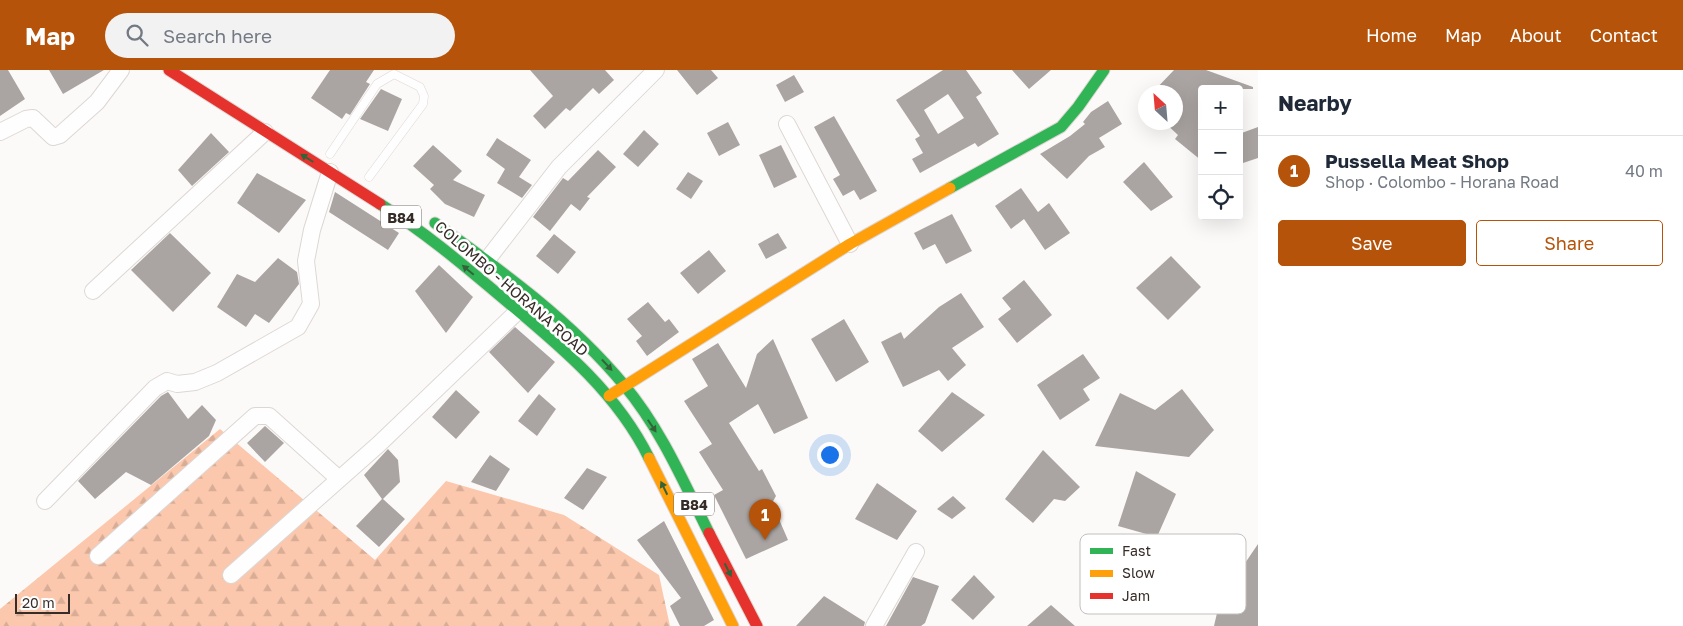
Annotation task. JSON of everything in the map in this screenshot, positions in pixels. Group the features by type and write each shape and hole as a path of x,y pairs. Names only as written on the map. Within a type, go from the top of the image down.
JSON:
{"main road":[{"name":"COLOMBO - HORANA ROAD","path":"169,70 265,132 330,159 421,230 563,348 608,396 645,450 733,626"},
{"path":"608,396 850,244 1061,127 1075,114 1082,100 1104,70"},
{"name":"B84","path":"365,175 381,184"},
{"name":"COLOMBO - HORANA ROAD","path":"422,213 486,260 568,326 625,386 662,441 757,626"}],"street":[{"path":"0,132 26,119 33,118 53,137 60,135 97,102 121,70"},
{"path":"486,260 559,167 656,70"},
{"path":"787,124 850,244"},
{"path":"93,291 265,132"},
{"path":"45,500 155,388 167,382 177,384 195,382 217,373 298,327 307,315 311,304 306,261 330,159"},
{"path":"231,575 379,444 519,310"},
{"path":"98,556 255,416 268,416 339,479"},
{"path":"874,626 916,552"}],"lane":[{"path":"330,159 377,84 394,74 420,87 424,96 423,104 365,175"}],"green space":[{"path":"220,429 375,560 446,481 564,515 659,575 670,626 0,626 0,609"}],"building":[{"path":"0,70 8,70 25,99 0,116"},
{"path":"49,70 104,70 63,94"},
{"path":"330,70 374,70 366,82 370,84 350,115 346,113 342,119 311,98"},
{"path":"530,70 605,70 614,80 599,94 593,88 570,111 566,108 545,129 533,116 553,96"},
{"path":"677,70 711,70 718,78 697,95"},
{"path":"943,70 966,70 982,93 976,97 999,134 978,147 975,143 920,173 912,159 923,153 915,139 920,136 896,100","holes":["948,94 964,118 938,134 924,110"]},
{"path":"1012,70 1051,70 1029,89"},
{"path":"1174,70 1206,70 1253,87 1253,89 1243,89 1243,85 1198,85 1198,158 1175,139 1178,135 1173,130 1183,130 1183,85 1160,85"},
{"path":"794,75 804,92 785,102 776,85"},
{"path":"381,89 402,99 388,131 360,119"},
{"path":"1108,101 1122,124 1099,138 1105,147 1089,156 1067,179 1040,154 1070,136 1085,124 1083,122 1091,112"},
{"path":"834,116 877,191 860,200 854,190 843,196 833,179 840,175 814,127"},
{"path":"728,122 740,145 719,156 707,133"},
{"path":"1258,127 1258,158 1243,163 1243,133"},
{"path":"644,130 659,144 638,167 623,154"},
{"path":"211,133 229,152 192,186 178,170"},
{"path":"497,138 531,160 519,177 532,185 522,198 497,183 505,169 486,155"},
{"path":"433,145 462,171 453,180 485,195 474,217 445,204 430,189 434,185 413,166"},
{"path":"781,145 797,177 774,188 759,155"},
{"path":"598,150 616,167 587,197 590,198 580,211 571,204 550,231 533,217 563,178 568,181"},
{"path":"1144,162 1173,197 1151,211 1123,182"},
{"path":"688,172 703,181 691,199 676,189"},
{"path":"257,173 306,200 279,233 237,203"},
{"path":"1021,188 1038,212 1049,203 1070,233 1045,250 1024,219 1011,229 995,206"},
{"path":"335,192 399,233 388,250 329,212"},
{"path":"952,214 972,251 946,264 935,244 923,250 914,233"},
{"path":"170,233 211,273 173,312 131,270"},
{"path":"778,233 787,248 766,259 758,244"},
{"path":"554,234 576,252 558,274 536,256"},
{"path":"709,250 726,271 698,294 680,273"},
{"path":"1171,256 1201,287 1168,320 1136,288"},
{"path":"278,258 297,272 299,284 269,323 255,314 246,327 217,307 237,274 255,282"},
{"path":"439,265 473,297 446,333 415,291"},
{"path":"1024,280 1052,315 1017,343 998,319 1011,309 1002,298"},
{"path":"961,293 984,327 952,348 966,365 948,381 939,370 903,387 881,342 901,332 904,339 939,307"},
{"path":"648,302 665,322 669,319 679,332 647,356 636,341 642,336 627,319"},
{"path":"844,319 869,362 836,382 811,339"},
{"path":"515,327 555,362 528,393 489,352"},
{"path":"773,339 808,418 774,434 758,404 729,423 759,471 762,469 776,496 772,503 788,540 746,559 714,495 723,490 699,452 712,444 684,401 708,386 692,359 718,343 746,388 757,354"},
{"path":"1083,354 1100,378 1083,389 1090,400 1060,420 1037,385"},
{"path":"1182,389 1214,430 1189,457 1095,446 1120,393 1155,410"},
{"path":"456,390 480,412 456,439 432,417"},
{"path":"168,392 188,419 202,405 216,420 209,436 151,485 126,472 95,499 78,481 161,396"},
{"path":"952,392 985,415 942,452 918,431"},
{"path":"539,394 556,409 537,436 518,421"},
{"path":"265,426 284,443 265,462 247,443"},
{"path":"388,449 398,460 400,482 383,499 405,519 379,547 356,526 382,499 364,475"},
{"path":"1043,450 1080,487 1065,501 1054,499 1033,523 1005,499"},
{"path":"490,455 510,469 496,491 471,482"},
{"path":"587,468 607,477 583,510 564,498"},
{"path":"1136,471 1176,494 1158,534 1146,534 1118,526"},
{"path":"877,483 917,511 897,540 855,519"},
{"path":"953,496 966,508 952,519 937,509"},
{"path":"664,521 714,620 704,626 680,626 670,606 681,598 637,540"},
{"path":"1258,544 1258,626 1214,626 1217,614 1246,614 1246,562"},
{"path":"974,575 995,597 973,620 951,600"},
{"path":"913,577 939,586 925,623 921,626 886,626"},
{"path":"824,596 865,622 864,626 796,626"},
{"path":"1051,605 1075,626 1027,626"}],"traffic: fast":[{"path":"950,188 1061,127 1078,107 1104,70"},
{"path":"380,204 455,259 562,349 601,388 619,410 649,458"},
{"path":"435,223 510,278 559,318 582,339 624,385 661,438 709,533"}],"traffic: slow":[{"path":"609,396 850,244 950,188"},
{"path":"649,458 733,626"}],"traffic: jam":[{"path":"169,70 380,204"},
{"path":"709,533 757,626"}],"place":[{"name":"Pussella Meat Shop","path":"765,540"}]}
